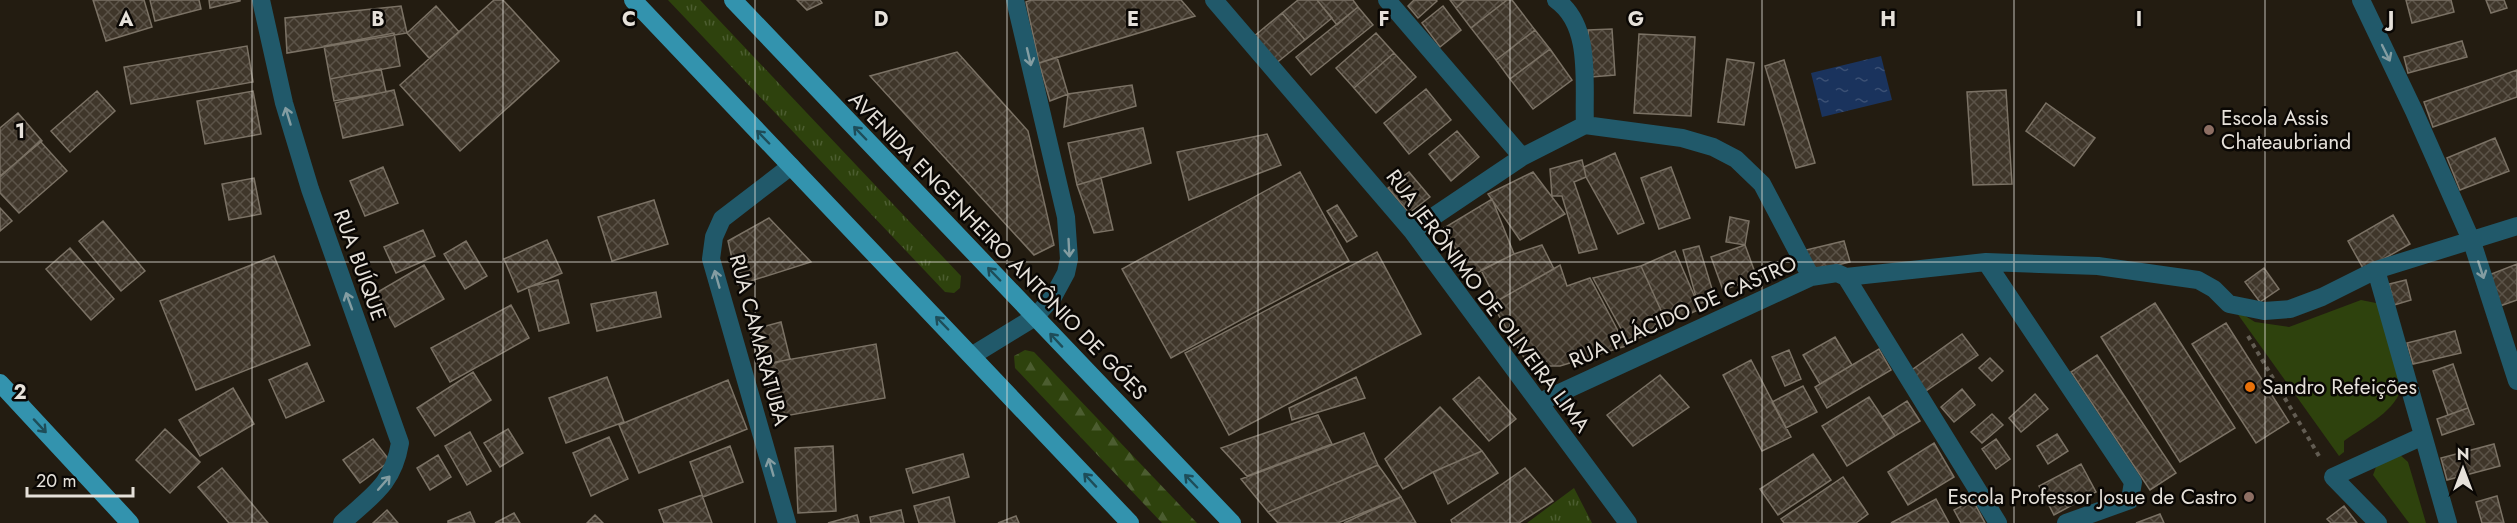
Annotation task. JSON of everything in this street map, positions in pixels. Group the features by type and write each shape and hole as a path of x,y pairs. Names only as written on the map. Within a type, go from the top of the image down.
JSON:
{"main road":[{"path":"633,0 1130,523"},
{"name":"AVENIDA ENGENHEIRO ANTÔNIO DE GÓES","path":"732,0 1232,523"},
{"path":"0,383 130,523"}],"street":[{"name":"RUA BUÍQUE","path":"261,0 284,103 310,189 400,443 397,463 388,481 342,523"},
{"path":"973,356 1035,317 1053,297 1066,273 1069,248 1066,217 1015,0"},
{"name":"RUA JERÔNIMO DE OLIVEIRA LIMA","path":"1214,0 1412,231 1628,523"},
{"path":"1387,0 1522,157"},
{"path":"1556,0 1567,8 1581,38 1585,125"},
{"path":"2361,0 2414,111 2472,242 2517,381"},
{"path":"1412,231 1522,157 1585,125 1682,138 1713,147 1736,159 1762,184 1811,278"},
{"name":"RUA CAMARATUBA","path":"787,523 711,259 714,237 722,219 791,166"},
{"path":"2229,304 2264,311 2290,309 2322,297 2376,270 2472,242 2517,226"},
{"path":"1986,262 2133,482 2130,500 2066,523"},
{"name":"RUA PLÁCIDO DE CASTRO","path":"1540,402 1811,278 1837,273 1846,278 1986,262 2098,266 2198,280 2214,289 2229,304"},
{"path":"2376,270 2448,523"},
{"path":"1846,278 1998,523"},
{"path":"2378,523 2332,477 2423,436"}],"path":[{"path":"2229,304 2332,477"}],"green space":[{"path":"668,0 700,0 961,276 960,288 954,293 945,292"},
{"path":"2361,300 2381,304 2403,384 2399,394 2387,410 2344,441 2344,452 2339,456 2234,309 2255,322 2289,327"},
{"path":"1025,350 1034,352 1197,523 1162,523 1015,368 1014,356"},
{"path":"2398,453 2408,462 2426,523 2409,523 2373,475 2376,467"},
{"path":"1574,488 1592,523 1527,523"}],"water":[{"path":"1881,56 1892,100 1822,117 1811,73"}],"building":[{"path":"93,0 144,0 152,27 106,41"},
{"path":"150,0 199,0 201,9 155,21"},
{"path":"209,0 240,0 240,1 210,8"},
{"path":"494,0 503,0 559,61 460,151 400,85"},
{"path":"797,0 820,0 822,3 807,10"},
{"path":"1031,0 1181,0 1195,16 1039,63 1026,2"},
{"path":"1298,0 1317,0 1332,18 1305,40 1282,13"},
{"path":"1317,0 1353,0 1358,7 1337,25"},
{"path":"1414,0 1437,1 1418,18 1408,6"},
{"path":"1450,0 1465,0 1456,8"},
{"path":"1465,0 1507,0 1471,28 1456,8"},
{"path":"1507,0 1512,0 1535,30 1496,60 1471,28"},
{"path":"2406,0 2451,0 2454,12 2412,23"},
{"path":"2486,0 2504,0 2507,8 2491,13"},
{"path":"401,6 407,33 287,53 285,18"},
{"path":"436,6 459,32 429,58 407,33"},
{"path":"1443,6 1461,30 1440,47 1422,23"},
{"path":"1358,7 1373,25 1311,75 1296,57"},
{"path":"1282,13 1305,40 1275,64 1253,37"},
{"path":"1612,29 1615,75 1591,77 1588,30"},
{"path":"1535,30 1550,49 1510,79 1496,60"},
{"path":"394,33 400,66 330,79 324,46"},
{"path":"1376,33 1394,53 1354,88 1336,68"},
{"path":"1639,34 1695,37 1691,116 1634,113"},
{"path":"2462,41 2467,57 2408,73 2404,57"},
{"path":"247,46 253,82 131,104 124,67"},
{"path":"1550,49 1572,80 1533,109 1510,79"},
{"path":"957,52 1028,131 1054,245 1034,255 870,76"},
{"path":"1394,53 1416,77 1376,113 1354,88"},
{"path":"1057,57 1068,94 1050,101 1039,63"},
{"path":"1727,59 1754,63 1744,125 1718,122"},
{"path":"1784,60 1815,163 1796,168 1765,66"},
{"path":"381,69 386,92 334,101 330,79"},
{"path":"2517,70 2517,97 2433,127 2424,102"},
{"path":"1132,85 1136,106 1064,127 1068,94"},
{"path":"1426,89 1451,120 1409,154 1384,123"},
{"path":"394,90 403,125 343,138 335,103"},
{"path":"2006,90 2012,184 1973,185 1967,92"},
{"path":"97,91 115,111 70,152 51,131"},
{"path":"253,91 261,134 205,144 197,101"},
{"path":"2046,103 2095,138 2074,166 2026,131"},
{"path":"18,113 42,141 0,176 0,128"},
{"path":"1143,128 1151,163 1077,185 1068,143"},
{"path":"1457,131 1479,157 1451,181 1429,154"},
{"path":"1267,134 1281,165 1189,200 1177,152"},
{"path":"2495,138 2509,171 2460,190 2447,158"},
{"path":"40,141 67,171 19,213 0,193 0,177"},
{"path":"1615,153 1644,223 1618,234 1586,177 1584,167"},
{"path":"1582,160 1586,177 1574,182 1597,249 1579,253 1562,196 1552,196 1550,169"},
{"path":"383,167 398,203 365,216 350,181"},
{"path":"1671,167 1690,218 1659,229 1641,178"},
{"path":"1300,172 1349,261 1171,358 1122,269"},
{"path":"1409,172 1430,197 1409,213 1388,188"},
{"path":"1533,172 1565,214 1520,240 1488,194"},
{"path":"254,178 261,214 229,220 222,184"},
{"path":"1101,178 1113,230 1094,233 1077,185"},
{"path":"1492,199 1514,254 1471,276 1444,228"},
{"path":"654,200 668,244 612,261 598,217"},
{"path":"1337,205 1357,236 1347,242 1327,211"},
{"path":"0,208 12,221 0,231"},
{"path":"2393,215 2410,244 2364,270 2348,241"},
{"path":"1730,217 1749,221 1745,245 1726,242"},
{"path":"769,218 811,262 738,285 728,241"},
{"path":"103,221 145,271 121,291 79,241"},
{"path":"423,230 435,256 396,273 384,247"},
{"path":"547,240 562,273 518,292 504,259"},
{"path":"466,241 487,276 465,289 444,254"},
{"path":"1844,241 1850,262 1812,271 1806,250"},
{"path":"1542,245 1554,269 1497,301 1481,270 1514,254"},
{"path":"1745,245 1757,278 1723,290 1711,257"},
{"path":"1699,246 1715,299 1698,304 1683,250"},
{"path":"70,248 114,299 91,320 46,269"},
{"path":"1675,251 1700,309 1667,324 1641,266"},
{"path":"1377,252 1421,334 1229,435 1185,353"},
{"path":"274,256 310,345 196,390 160,301"},
{"path":"2517,264 2517,300 2500,306 2489,275"},
{"path":"424,265 444,299 395,327 376,293"},
{"path":"1560,265 1567,286 1590,278 1626,346 1560,366 1529,366 1492,304"},
{"path":"1641,266 1667,324 1629,343 1593,278"},
{"path":"2264,268 2279,289 2260,302 2245,282"},
{"path":"558,280 569,323 539,331 528,287"},
{"path":"2406,280 2411,300 2394,305 2389,284"},
{"path":"656,292 661,317 597,331 591,304"},
{"path":"2155,303 2235,428 2180,462 2101,337"},
{"path":"511,305 529,338 450,382 431,348"},
{"path":"781,322 790,359 759,367 750,330"},
{"path":"2226,323 2289,422 2256,443 2192,344"},
{"path":"2455,331 2461,353 2413,364 2407,343"},
{"path":"1962,334 1978,355 1923,393 1909,372"},
{"path":"1835,337 1852,365 1820,384 1803,355"},
{"path":"876,344 885,398 774,418 764,364"},
{"path":"1879,349 1891,370 1827,408 1815,387"},
{"path":"1789,350 1801,379 1785,386 1772,357"},
{"path":"2097,355 2176,473 2150,490 2071,372"},
{"path":"1990,358 2003,371 1992,381 1979,368"},
{"path":"1751,360 1791,437 1762,451 1723,375"},
{"path":"307,363 324,401 286,418 269,380"},
{"path":"2453,364 2468,408 2448,415 2433,371"},
{"path":"473,372 491,400 435,436 417,408"},
{"path":"1660,375 1689,407 1633,446 1607,415"},
{"path":"607,377 624,422 566,443 549,398"},
{"path":"1356,377 1365,398 1292,420 1289,408"},
{"path":"1479,377 1516,419 1489,441 1453,399"},
{"path":"728,380 747,429 639,473 619,425"},
{"path":"1803,386 1817,412 1786,428 1772,402"},
{"path":"233,388 254,424 200,456 179,420"},
{"path":"1962,389 1975,405 1954,422 1941,407"},
{"path":"2035,394 2048,409 2021,432 2009,418"},
{"path":"1869,397 1895,436 1847,466 1822,426"},
{"path":"1907,401 1920,421 1895,436 1882,417"},
{"path":"1440,407 1482,451 1433,472 1403,489 1385,459"},
{"path":"2468,408 2474,424 2442,435 2437,419"},
{"path":"1992,414 2003,425 1982,443 1971,432"},
{"path":"1318,415 1332,444 1247,476 1221,448"},
{"path":"165,429 200,462 170,493 136,460"},
{"path":"508,429 523,453 500,467 484,443"},
{"path":"470,432 491,471 467,485 445,446"},
{"path":"1364,433 1378,465 1268,512 1241,479"},
{"path":"2057,434 2068,451 2048,464 2037,446"},
{"path":"609,437 628,479 591,496 573,453"},
{"path":"373,439 390,461 360,483 343,460"},
{"path":"1996,439 2010,459 1996,469 1982,449"},
{"path":"1934,443 1954,477 1908,505 1888,472"},
{"path":"2494,444 2500,466 2447,480 2441,458"},
{"path":"730,446 743,482 703,497 690,462"},
{"path":"833,446 836,511 798,513 795,448"},
{"path":"1482,451 1498,473 1448,504 1433,472"},
{"path":"963,454 969,477 913,493 906,469"},
{"path":"1813,454 1831,480 1778,515 1760,489"},
{"path":"438,455 451,477 430,490 417,468"},
{"path":"2081,464 2096,492 2054,515 2039,486"},
{"path":"1378,465 1401,497 1338,523 1278,523 1268,512"},
{"path":"222,468 268,523 229,523 198,487"},
{"path":"1525,468 1553,501 1519,523 1452,523 1451,520"},
{"path":"1843,477 1868,514 1856,523 1784,523 1781,519"},
{"path":"702,495 712,523 664,523 659,510"},
{"path":"2497,496 2504,523 2482,523 2476,502"},
{"path":"949,497 955,523 919,523 914,506"},
{"path":"1401,497 1416,523 1344,523"},
{"path":"1936,499 1949,523 1891,523"},
{"path":"1973,500 1985,523 1961,523 1954,510"},
{"path":"2344,506 2357,523 2331,523 2327,519"},
{"path":"387,510 398,523 373,523"},
{"path":"901,510 904,523 871,523 870,517"},
{"path":"470,512 475,523 448,523 448,521"},
{"path":"514,513 520,523 495,523"},
{"path":"2160,514 2164,523 2136,523"},
{"path":"595,515 603,523 587,523"},
{"path":"857,515 859,523 828,523"},
{"path":"1016,516 1019,523 998,523"}],"place":[{"name":"Escola Assis Chateaubriand","path":"2209,130"},
{"name":"Sandro Refeições","path":"2250,387"},
{"name":"Escola Professor Josue de Castro","path":"2249,497"}]}
